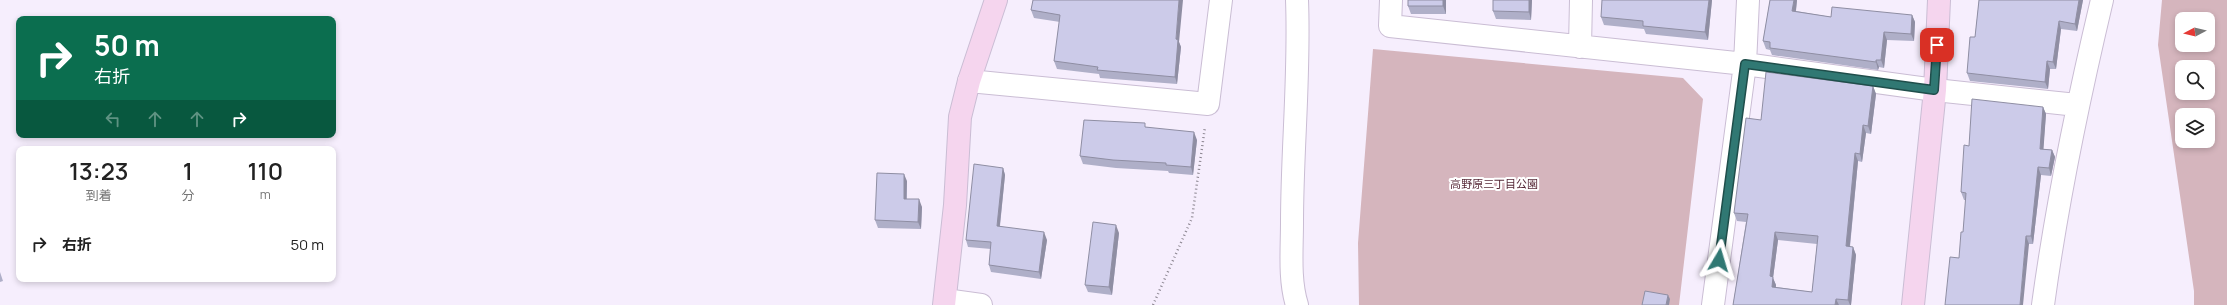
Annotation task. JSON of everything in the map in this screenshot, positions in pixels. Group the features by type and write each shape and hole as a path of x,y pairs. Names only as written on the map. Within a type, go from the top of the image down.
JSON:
{"street":[{"path":"981,305 944,302 955,205 960,117 969,81 996,0"},
{"path":"969,81 1208,104 1221,0"},
{"path":"1297,0 1298,28 1292,170 1292,266 1297,305"},
{"path":"1391,0 1390,26 1745,64 1934,90 2077,105"},
{"path":"1580,47 1581,0"},
{"path":"1713,305 1745,64 1748,0"},
{"path":"1913,305 1934,90 1939,0"},
{"path":"2043,305 2053,233 2077,105 2102,0"}],"path":[{"path":"1153,305 1192,218 1208,104"}],"green space":[{"path":"2162,0 2227,0 2227,305 2194,305 2194,291 2158,45"},
{"name":"高野原三丁目公園","path":"1373,49 1683,78 1703,99 1679,305 1359,305 1358,243"}],"building":[{"path":"1033,0 1179,0 1175,77 1097,70 1098,67 1054,61 1060,15 1031,10"},
{"path":"1408,0 1443,0 1443,6 1408,6"},
{"path":"1493,0 1529,0 1529,12 1493,11"},
{"path":"1602,0 1709,0 1705,32 1643,26 1643,21 1601,17"},
{"path":"1770,0 1794,0 1792,11 1831,17 1832,7 1912,15 1911,34 1884,32 1881,60 1876,60 1876,62 1770,48 1770,42 1763,41"},
{"path":"1979,0 2079,0 2075,24 2059,21 2053,62 2047,61 2045,82 1967,73 1970,37 1975,37"},
{"path":"1766,72 1873,86 1868,126 1863,125 1860,154 1855,153 1846,246 1853,247 1848,300 1836,299 1835,305 1733,305 1748,214 1734,213 1746,118 1761,120","holes":["1775,232 1818,236 1812,292 1772,287 1773,277 1770,276"]},
{"path":"1972,99 2043,107 2040,149 2052,150 2049,168 2038,167 2031,236 2026,236 2020,305 1945,305 1950,257 1959,258 1961,232 1963,232 1966,193 1961,192 1964,145 1969,146"},
{"path":"1084,120 1145,123 1145,127 1194,132 1191,167 1166,165 1166,163 1113,160 1080,156"},
{"path":"974,164 1003,168 997,226 1044,232 1039,272 989,265 991,242 966,240"},
{"path":"877,173 904,174 904,199 919,199 918,222 875,220"},
{"path":"1093,222 1116,225 1109,287 1085,285"},
{"path":"1645,291 1668,295 1666,305 1642,305"}],"route":[{"path":"1719,260 1745,64 1934,90 1937,45"}]}
